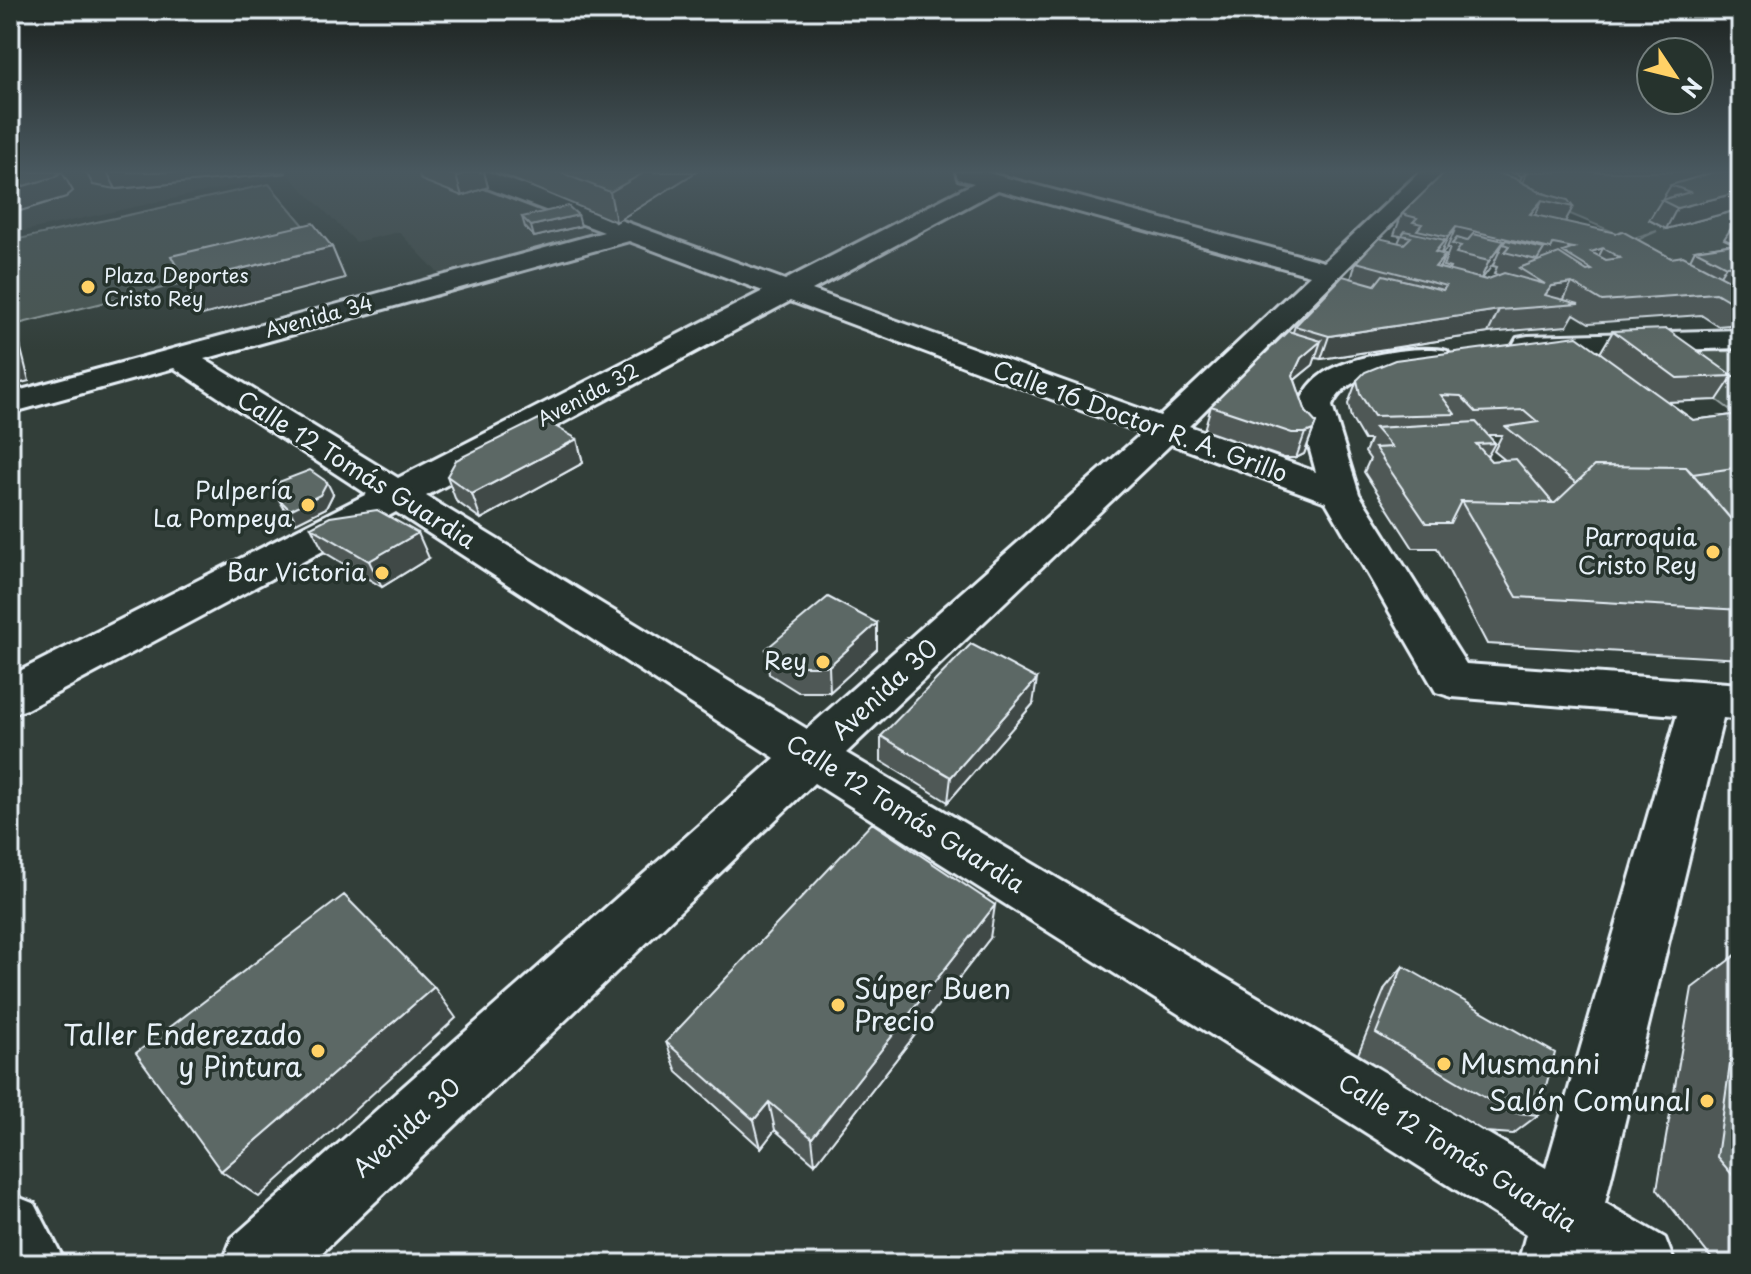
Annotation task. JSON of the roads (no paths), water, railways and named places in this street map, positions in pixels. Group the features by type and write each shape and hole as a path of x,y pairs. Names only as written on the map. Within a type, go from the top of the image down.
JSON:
{"street":[{"name":"Calle 16 Doctor R. A. Grillo","path":"624,231 1340,494"},
{"name":"Avenida 32","path":"10,697 901,231"},
{"path":"1179,231 1327,271"},
{"name":"Avenida 30","path":"258,1264 1164,431 1369,231"},
{"name":"Avenida 34","path":"10,403 628,233"},
{"path":"1560,1242 1723,700 1452,680 1340,494 1315,406 1324,387 1348,372 1536,344 1741,339"},
{"name":"Calle 12 Tomás Guardia","path":"177,356 812,757 1560,1242 1639,1264"},
{"path":"10,1229 30,1264"}],"place":[{"name":"Plaza Deportes Cristo Rey","path":"88,287"},
{"name":"Pulpería La Pompeya","path":"308,505"},
{"name":"Parroquia Cristo Rey","path":"1713,552"},
{"name":"Bar Victoria","path":"382,573"},
{"name":"Rey","path":"823,662"},
{"name":"Súper Buen Precio","path":"838,1005"},
{"name":"Taller Enderezado y Pintura","path":"318,1051"},
{"name":"Musmanni","path":"1444,1064"},
{"name":"Salón Comunal","path":"1707,1101"}]}
